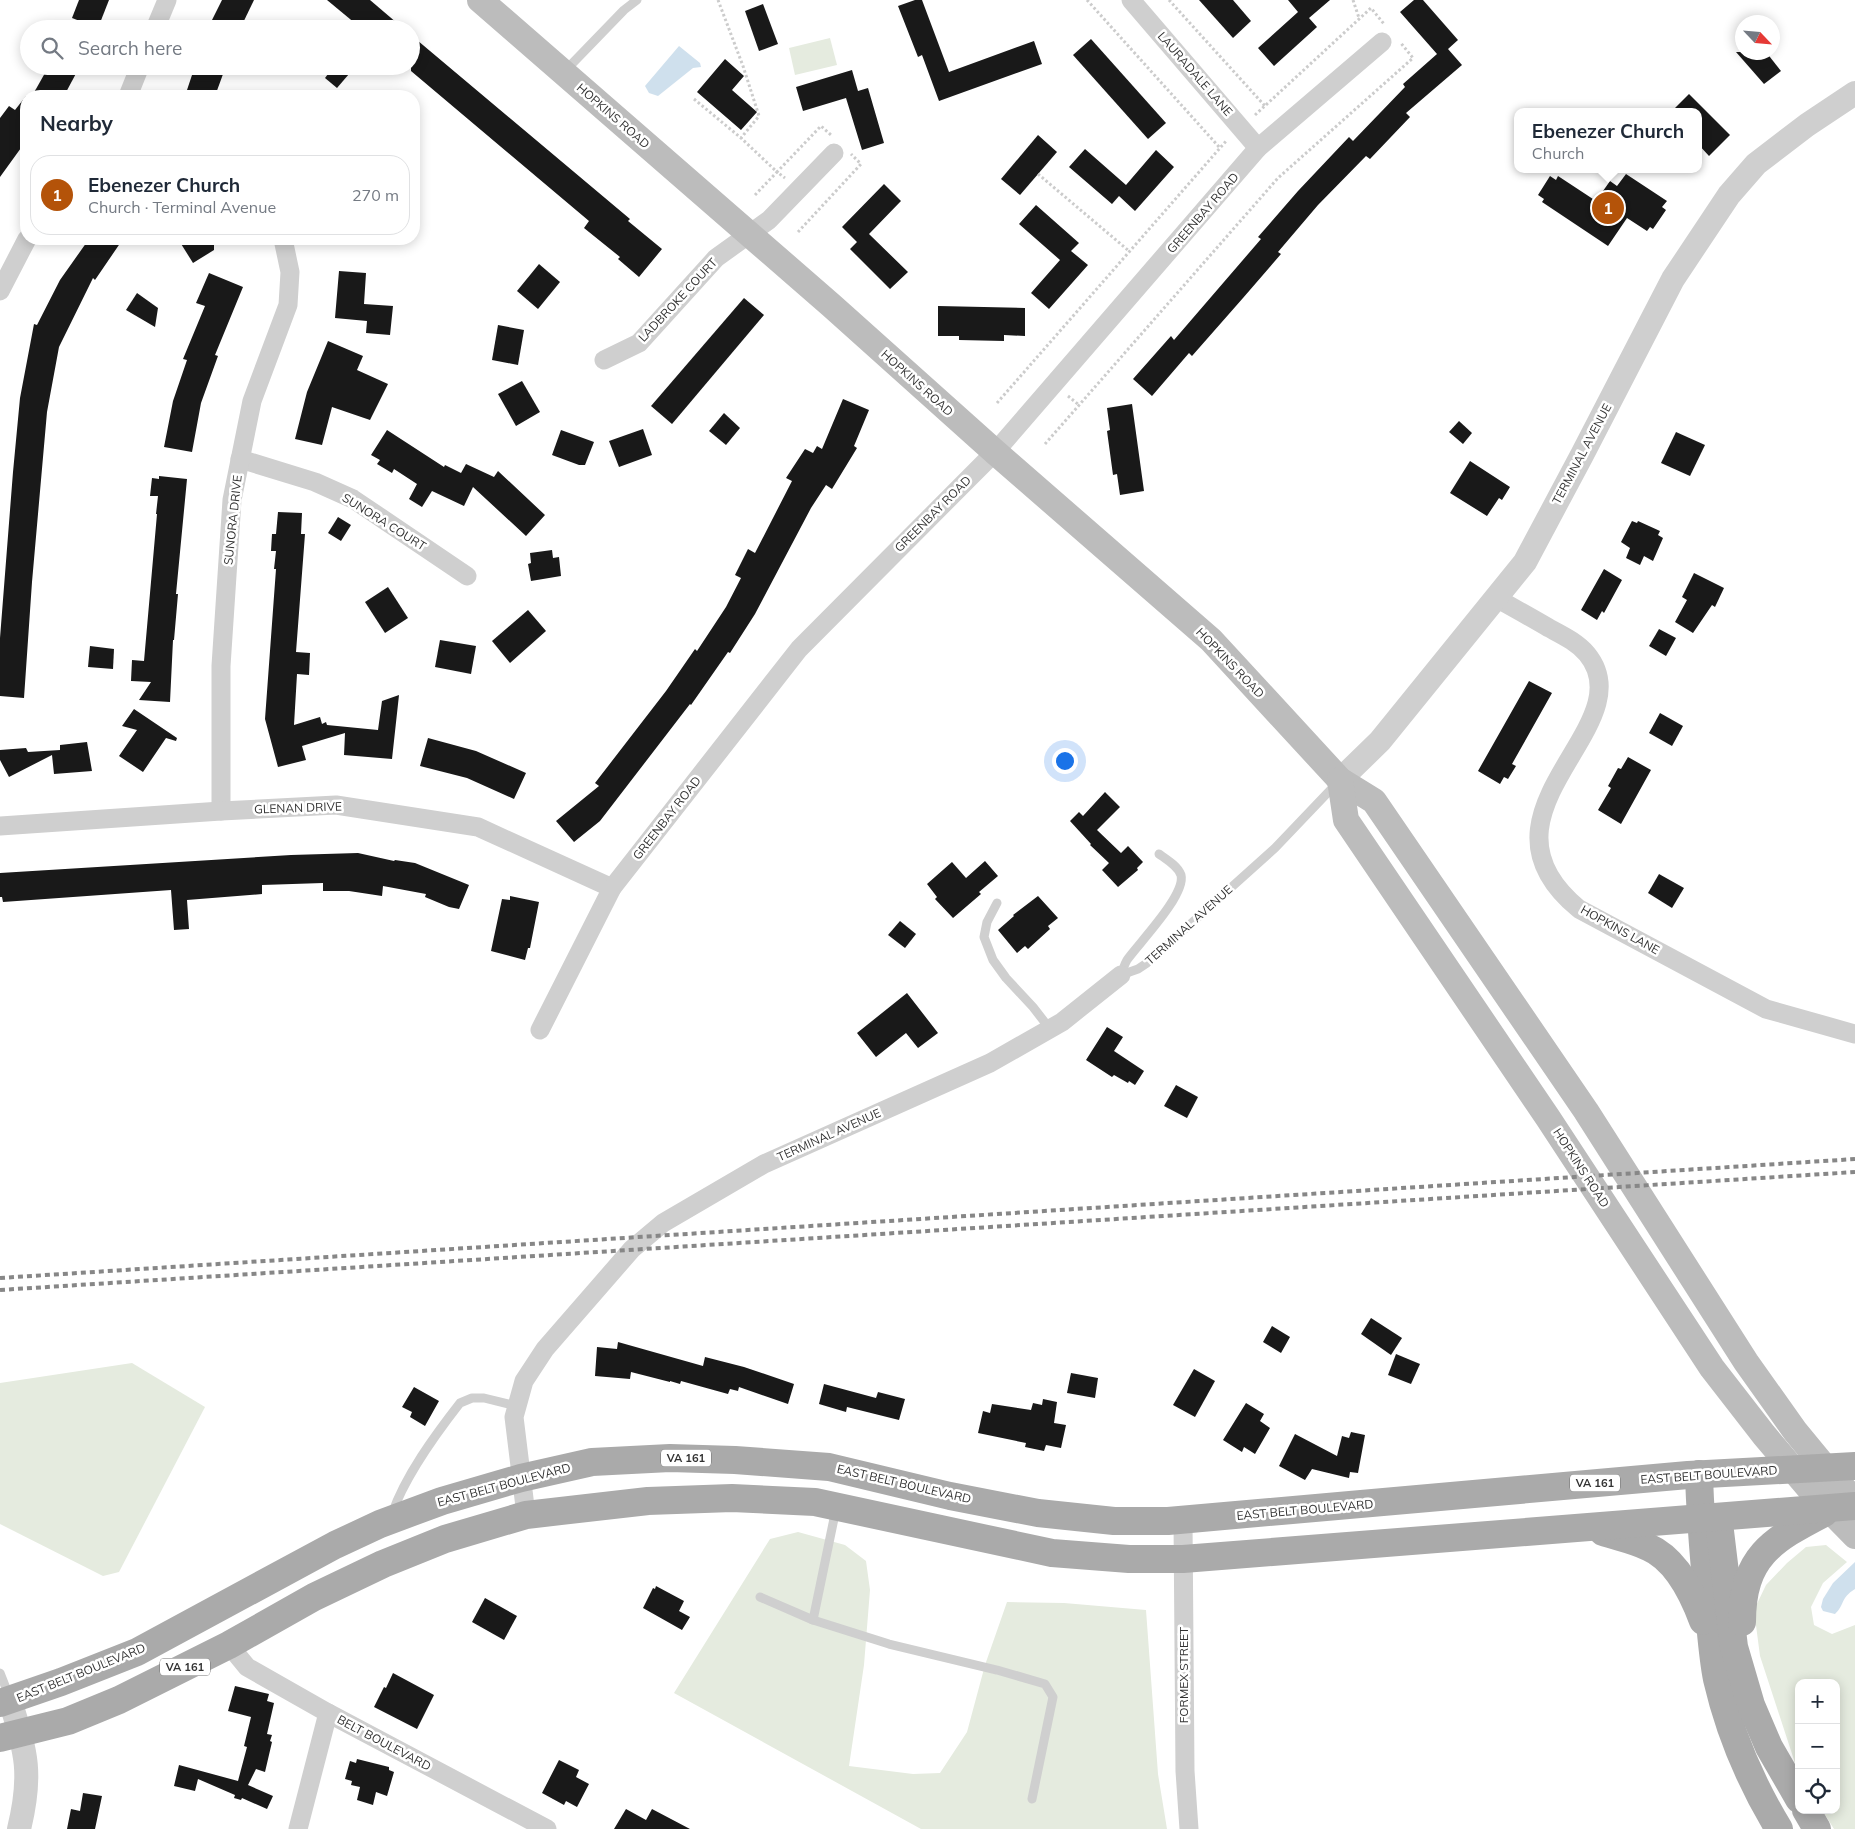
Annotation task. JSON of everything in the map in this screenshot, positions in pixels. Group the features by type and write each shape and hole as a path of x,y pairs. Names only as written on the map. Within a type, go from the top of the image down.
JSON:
{"main road":[{"name":"HOPKINS ROAD","path":"489,3 564,73 1211,640 1340,780 1374,801 1586,1112 1746,1362 1795,1431 1837,1482 1848,1505"},
{"name":"HOPKINS ROAD","path":"1340,780 1346,820 1548,1118 1712,1368 1764,1435 1855,1536"},
{"name":"EAST BELT BOULEVARD","path":"5,1702 137,1652 336,1545 390,1521 442,1501 522,1478 592,1462 670,1458 735,1460 829,1467 950,1496 1038,1513 1114,1521 1183,1521 1699,1474 1855,1466"},
{"path":"1699,1474 1710,1518 1734,1648 1751,1705 1769,1747 1795,1792"},
{"name":"VA 161","path":"11,1736 68,1721 119,1700 229,1645 314,1597 383,1564 445,1539 526,1515 648,1501 732,1498 815,1502 1052,1553 1129,1559 1183,1559 1590,1528 1848,1505"},
{"path":"1742,1673 1742,1602 1754,1566 1763,1553 1782,1536 1848,1505"},
{"path":"1710,1518 1713,1654"},
{"path":"1590,1528 1649,1547 1669,1563 1690,1590 1706,1628 1729,1722 1764,1804 1779,1829"},
{"path":"1808,1814 1817,1829"}],"street":[{"path":"159,20 167,0"},
{"name":"LAURADALE LANE","path":"1131,0 1258,148"},
{"name":"GREENBAY ROAD","path":"540,1030 612,888 798,649 995,452 1258,148 1389,36"},
{"path":"130,90 136,75"},
{"name":"TERMINAL AVENUE","path":"1340,780 1380,741 1525,562 1673,279 1724,202 1756,164 1807,125 1855,93"},
{"name":"LADBROKE COURT","path":"604,360 639,344 716,258 776,214 839,147"},
{"path":"0,291 24,245"},
{"name":"SUNORA DRIVE","path":"222,811 221,666 232,500 252,401 288,305 290,272 284,245"},
{"name":"SUNORA COURT","path":"240,459 315,482 352,500 466,576"},
{"name":"HOPKINS LANE","path":"1496,598 1573,641 1587,654 1596,669 1600,688 1594,713 1548,799 1539,825 1538,847 1542,862 1563,896 1579,909 1766,1009 1855,1034"},
{"name":"GLENAN DRIVE","path":"0,826 336,804 478,827 612,888"},
{"name":"TERMINAL AVENUE","path":"526,1515 514,1417 524,1382 545,1349 632,1249 663,1224 764,1164 990,1063 1062,1022 1121,975"},
{"name":"FORMEX STREET","path":"1183,1521 1184,1771 1189,1829"},
{"name":"BELT BOULEVARD","path":"229,1645 247,1667 328,1713 547,1829"},
{"path":"5,1702 11,1736 27,1777 25,1805 20,1829"},
{"path":"298,1829 328,1713"}],"lane":[{"path":"564,73 624,10 637,0"},
{"name":"TERMINAL AVENUE","path":"1121,975 1138,969 1147,963 1275,848 1340,780"},
{"path":"1121,975 1126,961 1156,925 1181,886 1181,874 1159,854"},
{"path":"997,903 987,922 984,937 993,960 1050,1029"},
{"path":"390,1521 397,1498 407,1480 460,1404 472,1398 484,1398 517,1406"},
{"path":"813,1620 836,1506"},
{"path":"760,1597 813,1620 889,1644 997,1670 1045,1684 1053,1697 1032,1799"},
{"path":"0,1673 5,1702"}],"path":[{"path":"718,0 743,66 759,116 741,138"},
{"path":"1087,0 1220,148"},
{"path":"1169,0 1265,106"},
{"path":"1353,0 1359,19"},
{"path":"1045,444 1278,178 1413,58 1389,36 1371,8 1248,120"},
{"path":"694,99 741,138 777,172"},
{"path":"755,195 821,126 839,147 861,164 798,232"},
{"path":"997,403 1229,138"},
{"path":"1038,174 1129,252"},
{"path":"1064,393 1079,405"}],"shaded area":[{"path":"830,38 837,65 795,75 789,48"},
{"path":"132,1363 205,1407 119,1572 103,1576 0,1524 0,1383"},
{"path":"798,1532 845,1545 866,1561 870,1590 864,1665 849,1766 913,1774 940,1773 967,1732 985,1665 1007,1602 1064,1603 1146,1610 1158,1774 1167,1829 921,1829 674,1693 770,1539"},
{"path":"1826,1545 1847,1562 1823,1583 1811,1607 1814,1625 1832,1634 1855,1625 1855,1829 1834,1829 1825,1814 1840,1814 1840,1679 1795,1679 1795,1763 1760,1656 1754,1610 1766,1585 1806,1547"}],"water":[{"path":"679,46 700,63 701,67 693,68 658,96 649,93 645,86"},
{"path":"1855,1562 1855,1589 1847,1595 1835,1614 1823,1611 1821,1607 1823,1599 1833,1583"}],"building":[{"path":"79,0 109,0 101,20 77,20 72,18"},
{"path":"222,0 254,0 244,20 212,20"},
{"path":"327,0 370,0 393,20 351,20"},
{"path":"915,0 922,0 949,72 1034,41 1042,64 939,101 922,55 918,57 898,6"},
{"path":"1199,0 1233,0 1251,21 1233,38"},
{"path":"1288,0 1330,0 1309,18 1317,27 1274,66 1258,48 1298,12"},
{"path":"1414,0 1423,0 1458,40 1448,49 1462,65 1406,113 1410,117 1370,159 1366,156 1318,205 1278,252 1281,254 1243,298 1192,356 1189,353 1152,396 1133,379 1171,336 1174,340 1261,239 1258,237 1298,191 1349,137 1353,141 1405,87 1403,84 1437,54 1400,12"},
{"path":"763,4 778,44 759,51 745,11"},
{"path":"1091,39 1166,123 1148,139 1073,55"},
{"path":"420,43 630,219 628,221 662,249 639,277 618,259 620,257 584,228 589,221 416,75 420,75"},
{"path":"725,59 744,76 732,90 757,112 741,130 697,92"},
{"path":"1743,60 1772,60 1781,71 1764,84"},
{"path":"852,70 858,91 868,88 884,143 862,150 846,98 803,111 796,87"},
{"path":"44,75 75,75 67,90 35,90"},
{"path":"192,75 223,75 217,90 187,90"},
{"path":"327,75 348,75 337,88 325,78"},
{"path":"1689,94 1730,135 1709,156 1702,148 1702,108 1675,108"},
{"path":"20,104 20,149 0,177 0,118 9,106 15,110"},
{"path":"1038,135 1057,152 1020,195 1001,179"},
{"path":"1085,149 1126,185 1156,150 1174,167 1135,211 1119,196 1112,204 1069,167"},
{"path":"1626,174 1667,201 1662,207 1666,210 1653,229 1650,227 1647,231 1627,218 1608,246 1542,202 1544,199 1538,195 1550,176 1556,180 1558,176 1596,201 1610,181 1617,186"},
{"path":"884,184 901,201 869,234 908,272 890,289 850,249 857,242 842,227"},
{"path":"1036,205 1079,243 1071,251 1088,265 1049,309 1031,293 1060,260 1019,224"},
{"path":"85,245 119,245 95,280 93,278 59,347 47,412 24,698 0,696 0,638 20,398 34,324 37,325 60,280"},
{"path":"182,245 214,245 214,250 193,263"},
{"path":"539,264 560,282 538,309 517,291"},
{"path":"339,271 366,273 364,304 393,306 390,335 366,333 367,321 335,318"},
{"path":"209,273 243,287 215,355 218,356 201,403 192,452 164,447 173,401 187,360 183,359 205,306 196,303"},
{"path":"137,293 158,308 155,327 126,310"},
{"path":"744,298 764,315 672,424 651,406"},
{"path":"938,306 1025,308 1025,336 1004,335 1004,341 959,340 959,336 938,336"},
{"path":"498,325 524,330 518,365 492,360"},
{"path":"328,341 363,356 357,370 388,384 370,420 332,407 322,445 295,439 307,392"},
{"path":"522,381 540,412 516,426 498,394"},
{"path":"843,399 869,410 854,446 857,448 832,489 826,485 811,508 755,614 730,653 728,652 691,705 600,821 574,842 556,821 599,786 595,783 666,691 695,649 697,651 726,607 741,578 735,575 748,549 755,553 792,481 786,478 805,449 813,453 817,446 822,449"},
{"path":"1132,404 1144,491 1120,495 1117,474 1113,475 1107,431 1110,430 1107,408"},
{"path":"724,413 740,428 726,445 709,431"},
{"path":"1459,421 1472,433 1463,444 1449,432"},
{"path":"643,429 652,455 619,467 609,441"},
{"path":"387,430 444,467 445,465 461,473 466,464 494,477 498,471 545,515 526,536 473,487 464,506 432,491 422,507 409,499 417,484 394,469 392,473 377,464 380,460 371,455"},
{"path":"561,430 594,442 585,465 579,465 552,455"},
{"path":"1676,432 1705,445 1690,476 1661,463"},
{"path":"1470,461 1510,487 1502,500 1499,498 1487,516 1450,493"},
{"path":"159,476 187,479 176,594 178,594 173,640 170,702 139,700 151,682 131,681 132,660 144,661 158,496 150,496 152,478 159,479"},
{"path":"278,512 302,513 301,534 305,534 296,652 310,653 309,675 297,674 294,725 320,717 322,724 326,722 327,725 378,730 382,701 399,695 392,759 344,755 345,733 302,746 306,760 278,767 265,719 276,569 274,569 276,551 271,551 272,534 276,534"},
{"path":"338,517 351,525 341,541 328,533"},
{"path":"1632,521 1637,523 1638,521 1660,531 1658,535 1663,538 1653,561 1644,556 1640,565 1626,558 1630,548 1621,542"},
{"path":"552,550 553,558 559,557 561,576 531,581 528,564 531,563 530,553"},
{"path":"1604,569 1622,580 1604,613 1602,611 1597,620 1581,610"},
{"path":"1694,573 1724,588 1715,607 1712,605 1693,633 1675,622 1687,600 1682,597"},
{"path":"388,587 408,618 385,633 365,602"},
{"path":"528,610 546,631 510,663 492,641"},
{"path":"1659,629 1676,638 1666,656 1649,646"},
{"path":"440,640 476,646 471,674 435,667"},
{"path":"90,646 114,649 113,669 88,667"},
{"path":"1529,681 1552,693 1512,764 1516,766 1508,779 1504,777 1500,784 1478,771"},
{"path":"134,709 177,738 176,741 166,738 143,772 119,756 137,730 122,726"},
{"path":"1660,713 1683,726 1672,746 1649,733"},
{"path":"428,738 476,751 526,773 514,799 467,778 420,766"},
{"path":"87,742 92,771 54,774 52,755 9,777 0,760 0,750 26,748 28,752 60,750 60,745"},
{"path":"1628,757 1651,770 1621,824 1598,810 1611,788 1608,786 1618,768 1621,769"},
{"path":"1105,792 1120,807 1097,830 1121,853 1128,846 1143,862 1137,868 1138,870 1118,887 1102,870 1109,863 1090,845 1070,821 1079,812 1083,816"},
{"path":"358,853 394,861 415,863 469,885 459,909 425,897 426,894 383,886 382,896 349,891 323,891 323,883 262,885 262,894 187,900 189,929 174,930 171,890 3,902 2,897 0,897 0,873 291,855"},
{"path":"985,861 998,876 979,892 981,894 953,918 935,899 937,897 927,884 952,862 966,878"},
{"path":"1659,874 1684,888 1672,908 1648,893"},
{"path":"510,896 539,902 530,948 528,948 525,960 491,951 502,899 510,900"},
{"path":"1038,896 1058,918 1048,926 1050,929 1028,949 1025,946 1017,953 998,930 1013,915"},
{"path":"900,921 916,934 905,948 888,935"},
{"path":"907,993 938,1033 918,1048 906,1033 876,1057 857,1033"},
{"path":"1107,1027 1123,1037 1114,1051 1144,1071 1135,1085 1114,1075 1112,1077 1086,1060"},
{"path":"1176,1085 1198,1097 1187,1118 1164,1106"},
{"path":"1371,1318 1402,1338 1391,1355 1361,1334"},
{"path":"1272,1326 1290,1337 1281,1353 1263,1342"},
{"path":"618,1342 703,1366 705,1357 744,1367 794,1384 788,1404 739,1387 738,1391 730,1389 728,1394 681,1381 680,1384 631,1372 630,1379 595,1376 597,1347 617,1349"},
{"path":"1396,1354 1420,1364 1411,1384 1388,1375"},
{"path":"1194,1369 1215,1381 1195,1417 1173,1405"},
{"path":"1071,1373 1098,1378 1095,1398 1067,1393"},
{"path":"824,1384 876,1398 878,1392 905,1399 899,1420 847,1407 846,1412 819,1404"},
{"path":"414,1387 439,1401 425,1426 410,1417 412,1412 402,1407"},
{"path":"1043,1399 1057,1402 1054,1423 1066,1425 1061,1448 1046,1445 1044,1451 1025,1447 1026,1443 978,1433 983,1411 990,1413 992,1404 1031,1410 1033,1403 1042,1405"},
{"path":"1246,1403 1264,1414 1260,1421 1270,1428 1255,1454 1244,1447 1242,1452 1223,1440"},
{"path":"1351,1432 1365,1435 1358,1473 1350,1472 1349,1478 1312,1469 1305,1480 1279,1466 1295,1434 1337,1456 1342,1436 1349,1438"},
{"path":"656,1586 684,1601 679,1611 690,1617 682,1630 643,1608 653,1588 655,1589"},
{"path":"485,1598 517,1616 504,1640 472,1622"},
{"path":"393,1673 434,1695 417,1729 374,1707"},
{"path":"235,1686 269,1694 267,1701 274,1703 267,1734 272,1735 270,1741 272,1742 265,1772 256,1769 248,1785 273,1796 267,1809 242,1798 241,1800 234,1798 235,1795 198,1779 195,1791 174,1786 179,1765 238,1781 247,1747 244,1746 251,1717 228,1711"},
{"path":"357,1759 389,1767 389,1770 394,1772 387,1796 376,1792 373,1805 357,1800 360,1787 351,1785 352,1781 345,1779 350,1761 356,1763"},
{"path":"559,1760 579,1770 576,1777 589,1784 577,1807 566,1801 564,1805 542,1793"},
{"path":"83,1793 102,1796 95,1829 67,1829 71,1809 80,1811"},
{"path":"626,1809 646,1820 652,1809 690,1829 614,1829"}],"railway":[{"path":"0,1278 1855,1159"},
{"path":"0,1290 1855,1172"}],"place":[{"name":"Ebenezer Church","path":"1608,208"}]}
